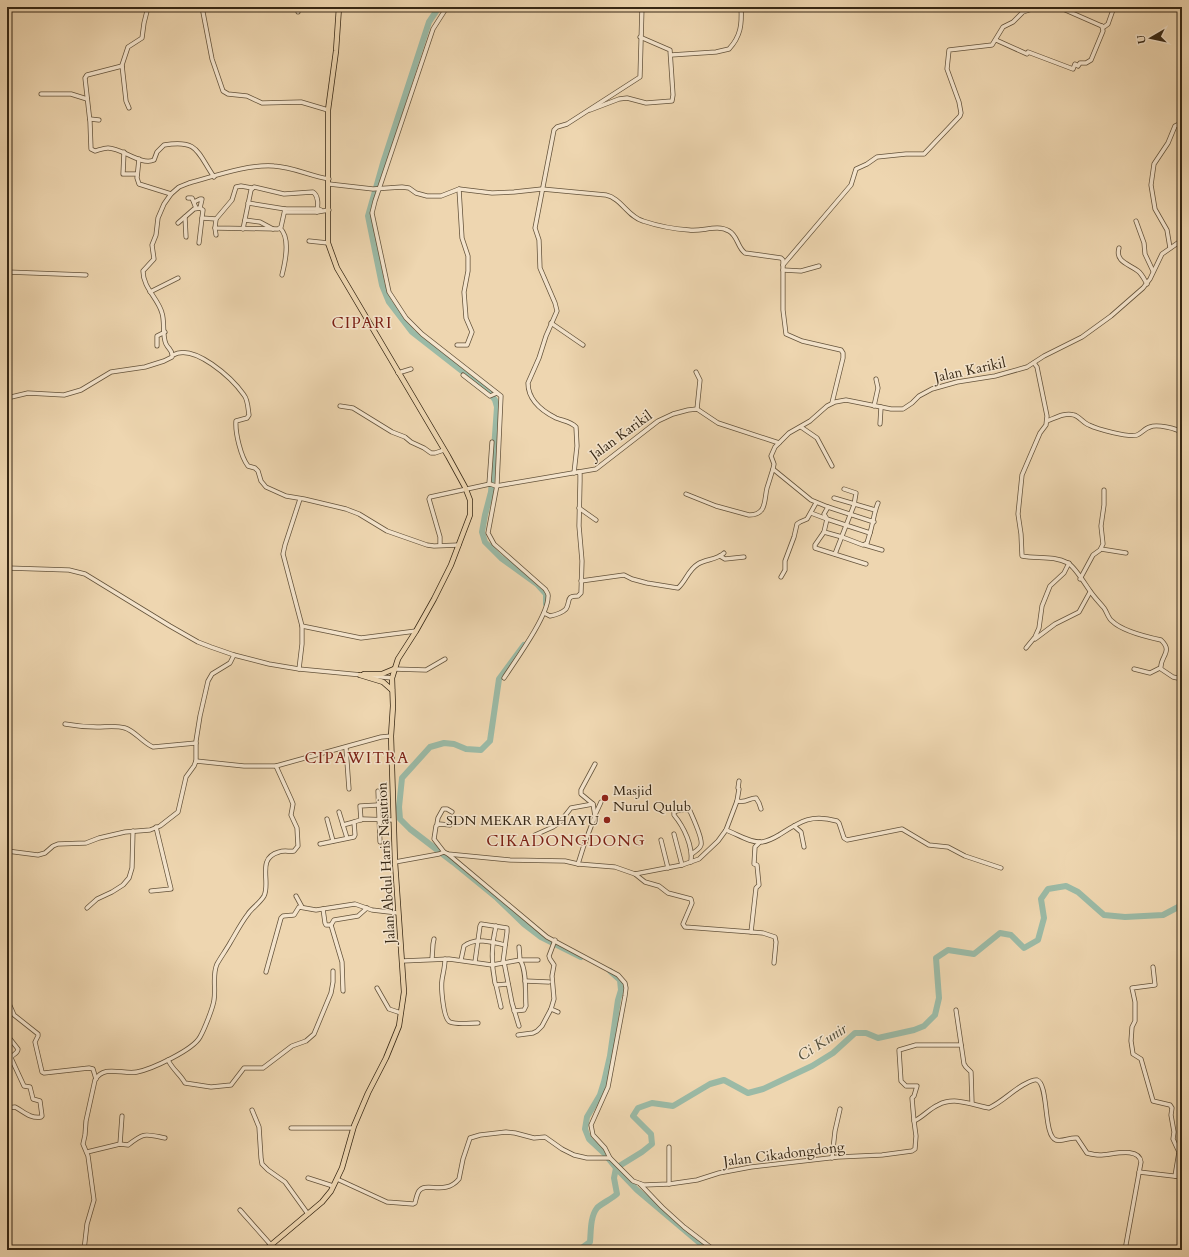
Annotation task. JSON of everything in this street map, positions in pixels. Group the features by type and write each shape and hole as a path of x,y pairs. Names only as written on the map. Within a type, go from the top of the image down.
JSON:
{"main road":[{"name":"Jalan Abdul Haris Nasution","path":"267,1248 322,1202 331,1191 342,1168 353,1128 368,1093 386,1058 399,1026 404,992 393,820 391,736 393,706 392,678 398,659 434,599 459,545 470,515 470,500 466,490 337,268 328,243 328,110 336,51 339,7"},
{"path":"360,675 382,674 394,669"},
{"path":"360,675 383,682 392,690"}],"street":[{"path":"128,108 122,66 128,48 142,38 148,7"},
{"path":"202,7 212,59 224,91 228,94 247,96 262,102 301,102 328,110"},
{"path":"447,7 433,30 377,189 372,213 390,295 413,326 501,396 497,486 488,528 488,535 494,544 547,592 548,598 544,613 536,628 504,678"},
{"path":"544,613 550,616 564,611 570,597 578,596 580,594 582,561 579,526 580,474 576,472 576,427 571,423 556,418 537,405 533,400 528,386 557,310 540,268 539,240 535,228 554,130 557,127 567,124 639,79 642,7"},
{"path":"671,55 716,52 729,49 740,33 742,22 741,7"},
{"path":"783,268 851,185 854,173 857,169 866,165 877,157 924,154 960,116 961,107 947,69 949,50 992,45 1002,28 1013,22 1021,13 1038,7"},
{"path":"1050,7 1063,8 1102,26 1106,26 1108,24 1114,7"},
{"path":"996,40 1027,54 1028,52 1073,69 1075,64 1078,66 1080,63 1086,63 1091,60 1103,31 1102,26"},
{"path":"585,112 627,98 646,103 658,103 672,100 674,95 670,50 640,37"},
{"path":"122,66 86,76 84,79 90,119 91,146 93,150 95,151 109,148 124,152 139,160 152,161 164,145 187,144 191,145 197,151 214,177"},
{"path":"41,94 70,94 87,99"},
{"path":"90,119 99,120"},
{"path":"1170,248 1167,230 1155,209 1151,185 1154,164 1168,143 1175,126 1182,124"},
{"path":"124,152 123,174 137,174"},
{"path":"139,160 137,174 139,184 156,188 171,194"},
{"path":"173,355 172,351 166,344 162,312 150,292 144,278 143,271 154,259 152,245 156,235 158,218 164,204 171,194 179,187 254,166 274,166 310,175 329,182 377,189 402,187 409,188 416,193 427,196 441,196 459,190 492,193 543,189 610,196 628,212 644,221 700,231 723,228 734,235 745,253 781,258 783,260 782,310 786,334 802,341 841,350 843,353 832,403 801,427 789,433 775,447 771,456 774,464 773,469 767,488 765,504 761,511 754,515 716,506 686,494"},
{"path":"216,235 216,220 232,200 236,187 241,186 284,194 313,192 317,196 319,210"},
{"path":"243,229 252,188"},
{"path":"457,345 467,345 472,332 466,318 464,292 468,271 468,256 462,239 459,190"},
{"path":"188,198 192,197 198,208 203,210 199,243"},
{"path":"178,223 198,208 202,199 194,202"},
{"path":"248,203 285,211 329,210"},
{"path":"282,275 287,251 283,232 280,228 285,211"},
{"path":"185,217 186,236"},
{"path":"202,218 216,220"},
{"path":"245,220 260,222 274,230"},
{"path":"1136,221 1144,242 1145,254 1153,271"},
{"path":"215,228 274,230 280,228"},
{"name":"Jalan Karikil","path":"832,403 846,400 881,408 903,409 919,396 932,389 957,382 1022,370 1082,337 1112,316 1147,284 1162,254 1182,240"},
{"path":"309,241 328,243"},
{"path":"1119,248 1118,253 1122,261 1139,272 1147,284"},
{"path":"783,268 801,271 819,266"},
{"path":"7,272 86,275"},
{"path":"150,292 178,278"},
{"path":"551,323 583,344"},
{"path":"157,346 157,336 165,332"},
{"path":"7,398 28,393 64,396 69,395 81,390 111,372 145,367 169,359 177,353 192,353 199,356 226,376 244,395 249,415 247,418 237,421 236,425 242,452 247,465 258,471 261,480 266,487 286,496 346,509 359,514 387,531 427,545 459,545"},
{"path":"1034,363 1037,368 1047,421 1040,433 1022,475 1018,514 1021,534 1021,554 1024,556 1053,558 1069,563 1076,569 1080,579 1083,580 1111,620 1116,624 1138,634 1161,640 1164,643 1167,651 1160,668 1150,673 1134,669"},
{"path":"398,373 411,368"},
{"path":"696,372 700,380 697,409 718,423 779,443"},
{"path":"463,375 492,396 497,393"},
{"path":"874,406 878,388 876,379"},
{"path":"340,406 353,408 392,432 405,437 431,453 444,450"},
{"path":"880,424 881,408"},
{"name":"Jalan Karikil","path":"497,486 600,467 662,419 688,410 697,409"},
{"path":"1047,421 1066,415 1073,415 1086,424 1098,429 1131,436 1137,435 1146,428 1152,426 1178,430 1182,433"},
{"path":"801,427 817,438 832,466"},
{"path":"490,484 492,442"},
{"path":"773,469 816,503 874,522"},
{"path":"440,546 440,537 429,498 490,484 497,486"},
{"path":"835,554 854,505 856,493 844,489"},
{"path":"1080,579 1093,555 1101,549 1104,544 1101,526 1104,505 1104,490"},
{"path":"834,498 875,510"},
{"path":"299,669 302,644 302,626 283,554 300,499"},
{"path":"781,577 784,572 785,561 797,524 807,519 816,503"},
{"path":"865,545 874,522 875,510 878,503"},
{"path":"828,507 824,514 827,519 824,532 815,547 866,564"},
{"path":"579,508 596,520"},
{"path":"811,513 845,526 870,533"},
{"path":"824,532 882,550"},
{"path":"1101,549 1126,553"},
{"path":"580,581 625,575 645,583 678,588 684,582 692,568 724,553"},
{"path":"720,556 725,558 744,557"},
{"path":"1032,642 1039,628 1042,606 1048,589 1064,573 1069,563"},
{"path":"7,568 69,570 85,574 198,642 234,655 269,664 299,669 392,678"},
{"path":"1026,648 1055,624 1079,612 1090,592"},
{"path":"302,626 361,638 416,631"},
{"path":"7,851 38,855 45,853 53,846 58,844 86,843 99,838 150,830 160,826 178,812 186,776 196,761 196,743 200,716 209,678 212,674 230,663 234,655"},
{"path":"394,669 426,670 445,659"},
{"path":"1160,668 1173,677 1182,679"},
{"path":"65,724 73,726 124,727 153,747 196,743"},
{"path":"196,761 244,766 276,766 346,748 381,737 391,736"},
{"path":"346,748 349,789"},
{"path":"595,764 581,789 581,792 592,804 595,816"},
{"path":"84,1250 87,1224 94,1202 87,1152 83,1146 83,1142 86,1119 96,1079 100,1074 108,1071 138,1072 168,1060 181,1053 201,1036 214,1000 217,964 249,913 264,896 266,890 265,872 268,859 279,852 294,851 298,846 298,828 291,815 293,804 292,799 276,766"},
{"path":"635,874 682,865 707,853 726,830 737,801 739,782"},
{"path":"378,791 380,842"},
{"path":"737,801 744,802 756,798 761,809"},
{"path":"578,864 585,841 601,802"},
{"path":"535,835 553,827 560,822 571,808 592,804"},
{"path":"360,820 360,806 378,805"},
{"path":"452,812 444,809 438,818 438,824 436,826 434,839 443,853 554,943 615,972 625,983 625,996 608,1087 591,1125 593,1135 608,1152 609,1158 633,1181 640,1184 674,1218 714,1250"},
{"path":"691,862 692,854 681,823 674,815 674,812 686,809 690,811 702,843 700,847 692,854"},
{"path":"340,812 347,838"},
{"path":"751,932 756,888 759,886 757,865 754,864 755,847 760,842 772,838 806,820 820,818 836,820 839,823 844,838 847,840 902,829 929,845 948,847 965,856 1001,868"},
{"path":"327,819 333,841"},
{"path":"343,825 360,820 393,820"},
{"path":"320,844 356,835 354,822"},
{"path":"438,824 450,825"},
{"path":"794,826 801,832 804,847"},
{"path":"151,891 171,889 156,828"},
{"path":"726,830 760,842"},
{"path":"87,908 97,899 112,892 129,878 132,868 133,832"},
{"path":"674,834 682,865"},
{"path":"661,840 668,868"},
{"path":"395,862 443,853 502,860 565,861 578,864 615,867 635,874 645,882 659,886 668,892 691,899 692,903 683,924 685,927 763,933 776,938 774,963"},
{"path":"296,896 302,907"},
{"path":"266,972 281,918 283,916 294,915 299,907 316,910 355,904 372,910 398,913"},
{"path":"343,991 342,962 332,925 334,920 358,916 367,908"},
{"path":"323,909 326,925 332,925"},
{"path":"475,962 480,924 506,928 507,932 504,962 514,1011 519,1026"},
{"path":"496,926 492,942 492,965 501,1007"},
{"path":"432,959 434,939"},
{"path":"461,960 465,945 477,942 492,942 506,945"},
{"path":"518,1035 537,1031 542,1026 551,1009 554,999 552,976 554,963 549,956 554,943"},
{"path":"514,1011 524,1010 526,1008 525,981 522,962 520,960 519,947"},
{"path":"402,961 445,959 492,965 520,960 538,960"},
{"path":"445,959 442,991 447,1019 451,1022 478,1023"},
{"path":"1153,967 1155,984 1132,988 1135,1021 1132,1027 1131,1043 1134,1054 1141,1059 1153,1101 1171,1106 1174,1132 1173,1139 1179,1153 1176,1161 1175,1176"},
{"path":"168,1060 173,1069 182,1077 185,1083 211,1087 231,1085 244,1068 262,1068 292,1046 306,1041 315,1033 331,993 333,971"},
{"path":"525,981 549,982"},
{"path":"496,985 508,984"},
{"path":"377,988 389,1008 401,1014"},
{"path":"7,999 14,1015 38,1034 35,1042 42,1072 92,1068 96,1079"},
{"path":"551,1009 558,1012"},
{"path":"956,1010 965,1066 971,1072 972,1103"},
{"path":"7,1035 18,1049 18,1052 11,1056 11,1058 24,1086 30,1087 33,1099 40,1102 41,1116 37,1118 29,1116 16,1107 7,1108"},
{"path":"961,1045 916,1045 899,1050 901,1081 907,1086 916,1086 914,1096 912,1098 914,1121 937,1105 945,1102 959,1101 989,1108 1033,1080 1039,1081 1043,1090 1048,1123 1054,1139 1060,1140 1077,1138 1087,1153 1098,1155 1123,1152 1140,1156 1141,1162 1125,1250"},
{"path":"832,1158 835,1131 840,1109"},
{"path":"252,1110 259,1127 262,1164 285,1182 308,1214"},
{"path":"120,1144 122,1116"},
{"name":"Jalan Cikadongdong","path":"640,1184 668,1184 698,1180 719,1173 751,1167 832,1158 882,1155 914,1150 916,1136 914,1121"},
{"path":"291,1128 353,1128"},
{"path":"337,1179 387,1202 413,1204 415,1203 418,1192 422,1188 428,1187 444,1189 457,1182 470,1138 480,1135 506,1132 515,1132 534,1138 545,1137 562,1149 574,1155 587,1158 609,1158"},
{"path":"87,1152 120,1144 128,1145 141,1136 146,1135 166,1138"},
{"path":"668,1147 668,1184"},
{"path":"1139,1172 1182,1177"},
{"path":"308,1178 333,1186"},
{"path":"240,1210 267,1248"}],"waterway":[{"path":"439,7 429,22 383,163 368,216 382,285 389,302 412,332 490,393 495,400 497,407 491,492 482,532 485,542 501,558 537,584 546,594 546,604"},
{"path":"524,645 499,679 490,741 481,750 466,749 454,744 444,743 430,747 402,778 399,807 400,819 410,829 497,898 524,924 541,937 581,957"},
{"name":"Ci Kunir","path":"579,1250 590,1242 592,1220 597,1208 617,1194 614,1178 616,1168 652,1144 651,1134 633,1116 638,1108 652,1103 673,1106 710,1084 724,1080 748,1093 763,1089 812,1066 833,1053 855,1033 866,1033 878,1038 914,1030 924,1026 935,1015 939,998 936,958 948,950 974,954 1000,933 1011,935 1024,948 1038,940 1044,918 1041,899 1048,889 1066,886 1078,892 1104,915 1125,917 1163,915 1182,905"},
{"path":"610,971 620,980 621,990 604,1082 600,1095 587,1117 585,1129 589,1139 604,1153 637,1190 708,1250"}],"place":[{"name":"Masjid Nurul Qulub","path":"605,798"},
{"name":"SDN MEKAR RAHAYU","path":"607,820"}],"district":[{"name":"CIPARI","path":"362,323"},
{"name":"CIPAWITRA","path":"357,758"},
{"name":"CIKADONGDONG","path":"566,841"}]}
